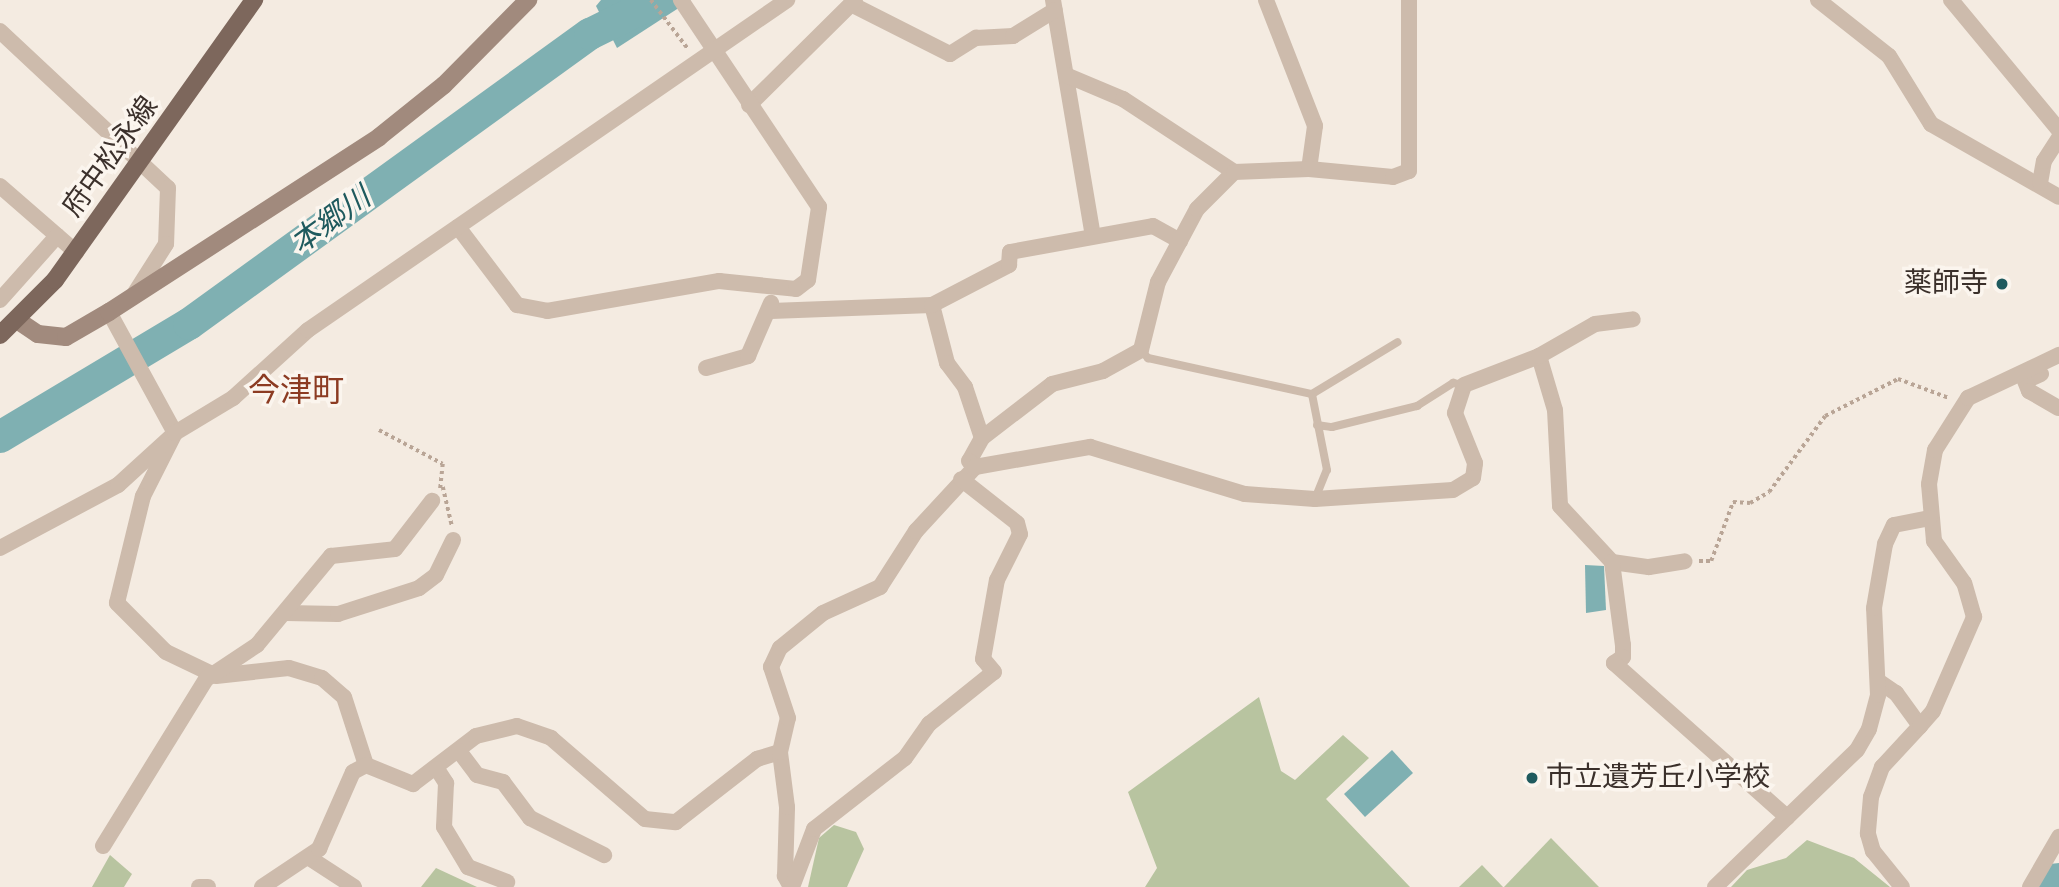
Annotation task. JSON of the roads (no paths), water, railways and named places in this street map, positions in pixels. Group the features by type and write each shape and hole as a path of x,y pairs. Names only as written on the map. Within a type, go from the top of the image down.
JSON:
{"main road":[{"name":"府中松永線","path":"0,335 17,320 76,251 254,0"}],"street":[{"path":"133,296 379,137 444,85 528,0"},
{"path":"458,227 517,305 547,311 719,281 796,289 808,280 819,207 681,0"},
{"path":"0,548 118,485 175,433 233,398 308,331 787,0"},
{"path":"1266,0 1315,126 1309,169"},
{"path":"1066,75 1123,99 1234,172 1309,169 1393,177 1409,170 1409,0"},
{"path":"1818,0 1889,56 1931,124 2040,183 2059,197"},
{"path":"1951,0 2059,130"},
{"path":"749,105 853,2 950,54 976,38 1013,36 1054,5 1093,236"},
{"path":"0,31 167,188 171,212 166,244 133,296 113,319 66,337 38,334 17,320"},
{"path":"2040,183 2044,161 2059,138"},
{"path":"975,467 969,461 982,438 1052,384 1103,371 1140,349 1158,282 1198,209 1234,172"},
{"path":"0,186 76,251"},
{"path":"771,311 932,305 1009,265 1010,252 1153,226 1180,241"},
{"path":"0,300 57,236"},
{"path":"706,368 748,356 771,311 771,286"},
{"path":"932,305 947,363 965,387 982,438"},
{"path":"113,319 175,433"},
{"path":"792,887 785,876 787,807 780,752 788,718 771,667 780,648 823,613 880,587 961,479 975,467 1090,447 1202,485 1315,499 1438,493 1473,478 1475,463 1455,413 1464,385 1539,356 1595,324 1633,319"},
{"path":"1902,887 1873,851 1868,834 1871,797 1882,767 1933,711 1974,618 1964,583 1934,541 1929,518 1935,450 1968,398 2059,355"},
{"path":"1539,356 1555,410 1560,506 1612,562 1623,645 1623,657 1614,663 1787,817"},
{"path":"2059,365 2025,382 2029,391 2059,408"},
{"path":"175,433 144,496 117,603 166,652 216,676"},
{"path":"792,887 814,829 905,758 929,724 994,672 983,659 997,580 1020,534 1017,523 961,479"},
{"path":"216,676 257,645 331,556 395,549 432,501"},
{"path":"1714,887 1857,750 1869,729 1878,681 1874,608 1885,544 1894,525 1929,518"},
{"path":"286,613 338,614 419,588 436,575 453,540"},
{"path":"1612,562 1649,567 1685,561"},
{"path":"103,846 140,795 156,751 206,678 289,668 322,678 344,696 366,765"},
{"path":"1878,681 1896,693 1920,726"},
{"path":"366,765 413,784 437,769 475,736 517,726 551,738 645,819 676,822 757,759 780,752"},
{"path":"459,751 477,775 503,782 530,818 604,855"},
{"path":"262,887 319,849 353,772 366,765"},
{"path":"437,769 446,783 444,827 468,867 507,882"},
{"path":"2030,887 2055,855 2059,837"},
{"path":"308,857 354,887"},
{"path":"199,887 208,887"}],"lane":[{"path":"1140,349 1148,358 1312,394 1398,342"},
{"path":"1317,425 1332,427 1417,406 1452,383 1464,385"},
{"path":"1312,394 1327,470 1315,499"}],"water":[{"path":"601,0 691,0 617,48 596,6"},
{"path":"1585,565 1604,566 1606,610 1586,613"},
{"path":"1392,750 1413,773 1365,817 1344,794"},
{"path":"2059,863 2059,887 2037,887 2050,864"}],"waterway":[{"name":"本郷川","path":"0,437 189,324 590,34 659,0"}],"place":[{"name":"薬師寺","path":"2002,284"},
{"name":"市立遺芳丘小学校","path":"1532,778"}],"district":[{"name":"今津町","path":"296,391"}]}
